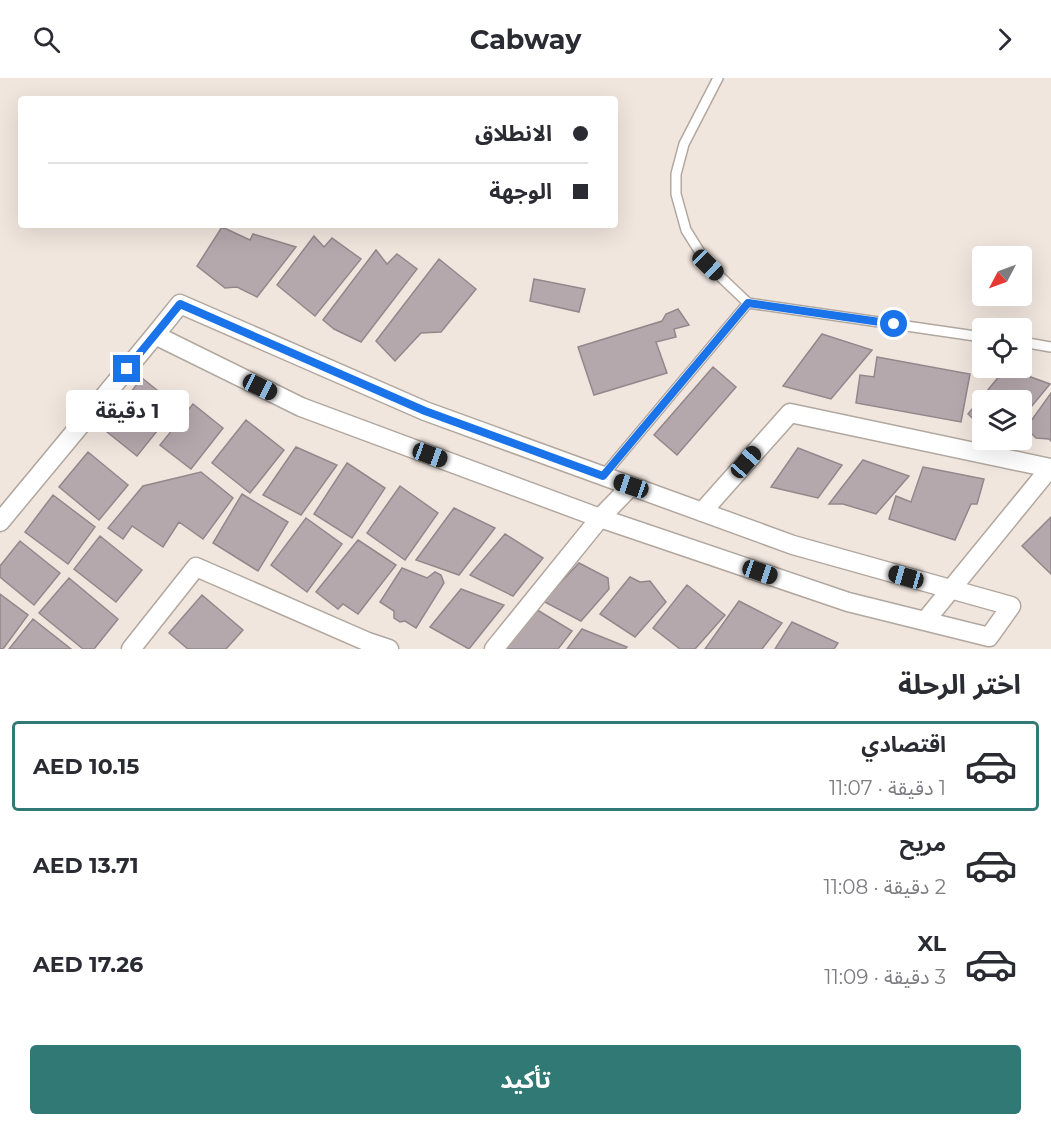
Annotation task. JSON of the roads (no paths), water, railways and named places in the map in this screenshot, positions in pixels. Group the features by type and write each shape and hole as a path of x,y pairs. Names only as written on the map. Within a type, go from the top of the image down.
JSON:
{"street":[{"path":"0,522 180,304 425,411 702,512 793,545 1011,606 988,636 848,602 600,518 302,407 155,335"},
{"path":"702,512 790,413 1050,468 926,621"},
{"path":"494,649 600,518 631,486"},
{"path":"131,649 196,567 365,645 389,649"}],"lane":[{"path":"718,78 684,144 676,174 676,194 686,230 708,265 748,303 972,336"},
{"path":"603,476 748,303"},
{"path":"1032,344 1051,347"}]}
